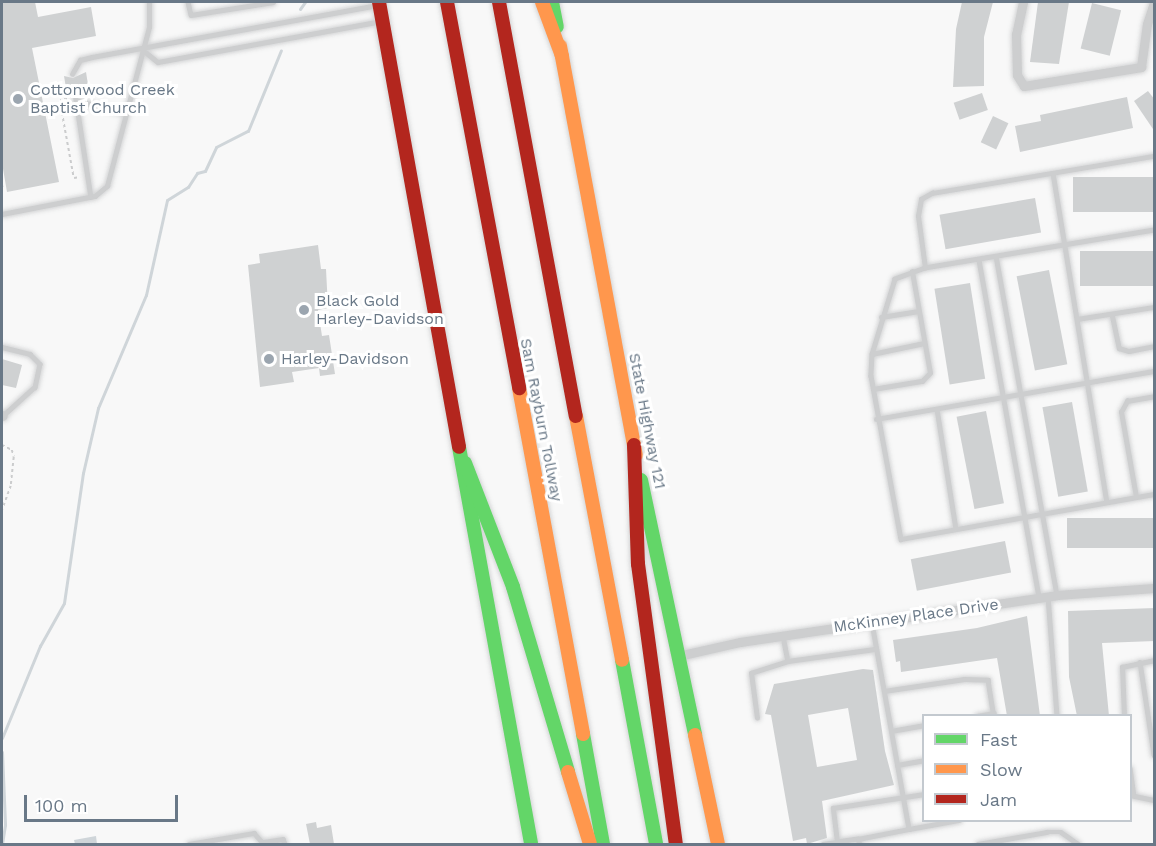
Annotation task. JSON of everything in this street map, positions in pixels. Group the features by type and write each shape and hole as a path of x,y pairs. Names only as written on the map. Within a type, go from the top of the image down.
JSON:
{"main road":[{"name":"Sam Rayburn Tollway","path":"447,2 603,844"},
{"path":"499,2 656,844"},
{"path":"542,2 562,56"},
{"name":"State Highway 121","path":"552,2 634,445 718,844"},
{"path":"379,3 465,463 531,844"},
{"path":"634,445 638,564 676,844"},
{"path":"465,463 513,587 590,844"}],"street":[{"path":"1023,2 1016,34 1017,75 1024,86 1141,67 1147,24 1155,3"},
{"name":"McKinney Place Drive","path":"678,656 783,636 1048,596 1155,588"}],"lane":[{"path":"2,214 91,197 108,186 149,27 149,2"},
{"path":"188,2 191,15 273,2"},
{"path":"72,74 80,60 143,50 379,3"},
{"path":"143,50 158,62 383,21"},
{"path":"91,197 76,97 126,113"},
{"path":"925,268 918,216 921,199 932,194 1155,156"},
{"path":"1053,173 1107,502"},
{"path":"1155,230 925,268 895,279 881,318 872,354 876,419 901,539 1155,494"},
{"path":"996,256 1043,514 1057,714"},
{"path":"979,260 1026,517 1048,596"},
{"path":"873,389 927,378 930,374 912,272"},
{"path":"1077,319 1155,307"},
{"path":"881,318 919,311"},
{"path":"1112,314 1119,348 1129,351 1155,346"},
{"path":"872,354 924,343"},
{"path":"2,347 30,354 40,364 35,387 2,416"},
{"path":"876,419 1155,371"},
{"path":"1136,497 1121,412 1127,401 1155,396"},
{"path":"937,409 956,529"},
{"path":"872,623 909,829"},
{"path":"783,636 788,661"},
{"path":"757,718 752,673 788,661 876,650"},
{"path":"1124,714 1122,667 1155,660"},
{"path":"1140,662 1155,755"},
{"path":"884,691 964,679 988,680 994,714"},
{"path":"891,731 922,725"},
{"path":"897,765 922,760"},
{"path":"837,842 833,808 922,794"},
{"path":"1132,795 1155,800"},
{"path":"823,844 859,842 948,822"},
{"path":"978,844 1047,832 1061,832 1078,844"},
{"path":"189,844 254,833 264,843 284,839 285,844"}],"path":[{"path":"76,97 60,101 74,178 88,175"},
{"path":"2,184 3,189"},
{"path":"2,445 12,450 14,467 2,511"}],"shaded area":[{"path":"96,836 97,844 75,844 74,840"}],"building":[{"name":"Cottonwood Creek Baptist Church","path":"2,2 35,2 38,17 91,7 96,36 32,48 59,182 7,192 2,163"},
{"path":"962,2 993,2 984,37 984,86 953,87 956,29"},
{"path":"1038,2 1069,2 1059,64 1030,62"},
{"path":"1092,3 1121,10 1110,56 1081,49"},
{"path":"86,72 89,91 74,89 67,94 64,76 73,78"},
{"path":"1148,91 1155,100 1155,132 1134,101"},
{"path":"982,93 988,110 959,120 954,103"},
{"path":"1127,97 1133,128 1020,152 1015,126 1041,121 1040,115"},
{"path":"993,116 1008,123 996,149 981,142"},
{"path":"1073,177 1154,177 1154,212 1073,212"},
{"path":"1035,198 1041,232 946,249 939,215"},
{"path":"318,245 321,269 326,269 328,308 318,310 322,336 329,335 335,374 320,376 319,368 292,372 294,382 260,387 248,265 260,263 259,254"},
{"path":"1080,251 1154,251 1154,286 1080,286"},
{"path":"1049,270 1067,364 1035,371 1017,276"},
{"path":"970,283 985,379 950,384 934,289"},
{"path":"2,359 22,365 16,388 2,385"},
{"path":"1072,402 1088,492 1058,497 1042,407"},
{"path":"986,411 1004,503 974,509 957,417"},
{"path":"1067,518 1154,518 1154,548 1067,548"},
{"path":"1005,541 1011,572 917,591 911,559"},
{"path":"1155,608 1155,641 1102,643 1109,714 1077,714 1069,677 1068,611"},
{"path":"1027,616 1040,714 1007,714 997,658 901,672 900,661 896,662 893,640 977,628"},
{"path":"863,669 873,670 885,751 894,785 822,801 827,838 807,844 806,838 793,841 771,715 765,714 774,684","holes":["848,708 857,760 817,767 808,715"]},
{"path":"316,822 317,828 331,825 334,844 310,844 306,824"}],"waterway":[{"path":"300,9 305,2"},
{"path":"2,738 40,646 64,603 83,473 98,408 146,295 167,200 188,187 197,173 205,171 216,147 248,131 281,50"},
{"path":"2,752 5,825 2,844"}],"traffic: fast":[{"path":"552,2 557,27"},
{"path":"459,447 531,844"},
{"path":"465,463 513,587 568,772"},
{"path":"641,480 695,735"},
{"path":"622,660 656,844"},
{"path":"583,734 603,844"}],"traffic: slow":[{"path":"542,2 562,56"},
{"path":"560,46 636,455"},
{"path":"519,388 583,734"},
{"path":"576,416 622,660"},
{"path":"695,735 718,844"},
{"path":"568,772 590,844"}],"traffic: jam":[{"path":"379,2 459,447"},
{"path":"447,2 519,388"},
{"path":"499,2 576,416"},
{"path":"634,445 638,564 676,844"}],"place":[{"name":"Cottonwood Creek Baptist Church","path":"18,99"},
{"name":"Black Gold Harley-Davidson","path":"304,310"},
{"name":"Harley-Davidson","path":"269,359"}]}
